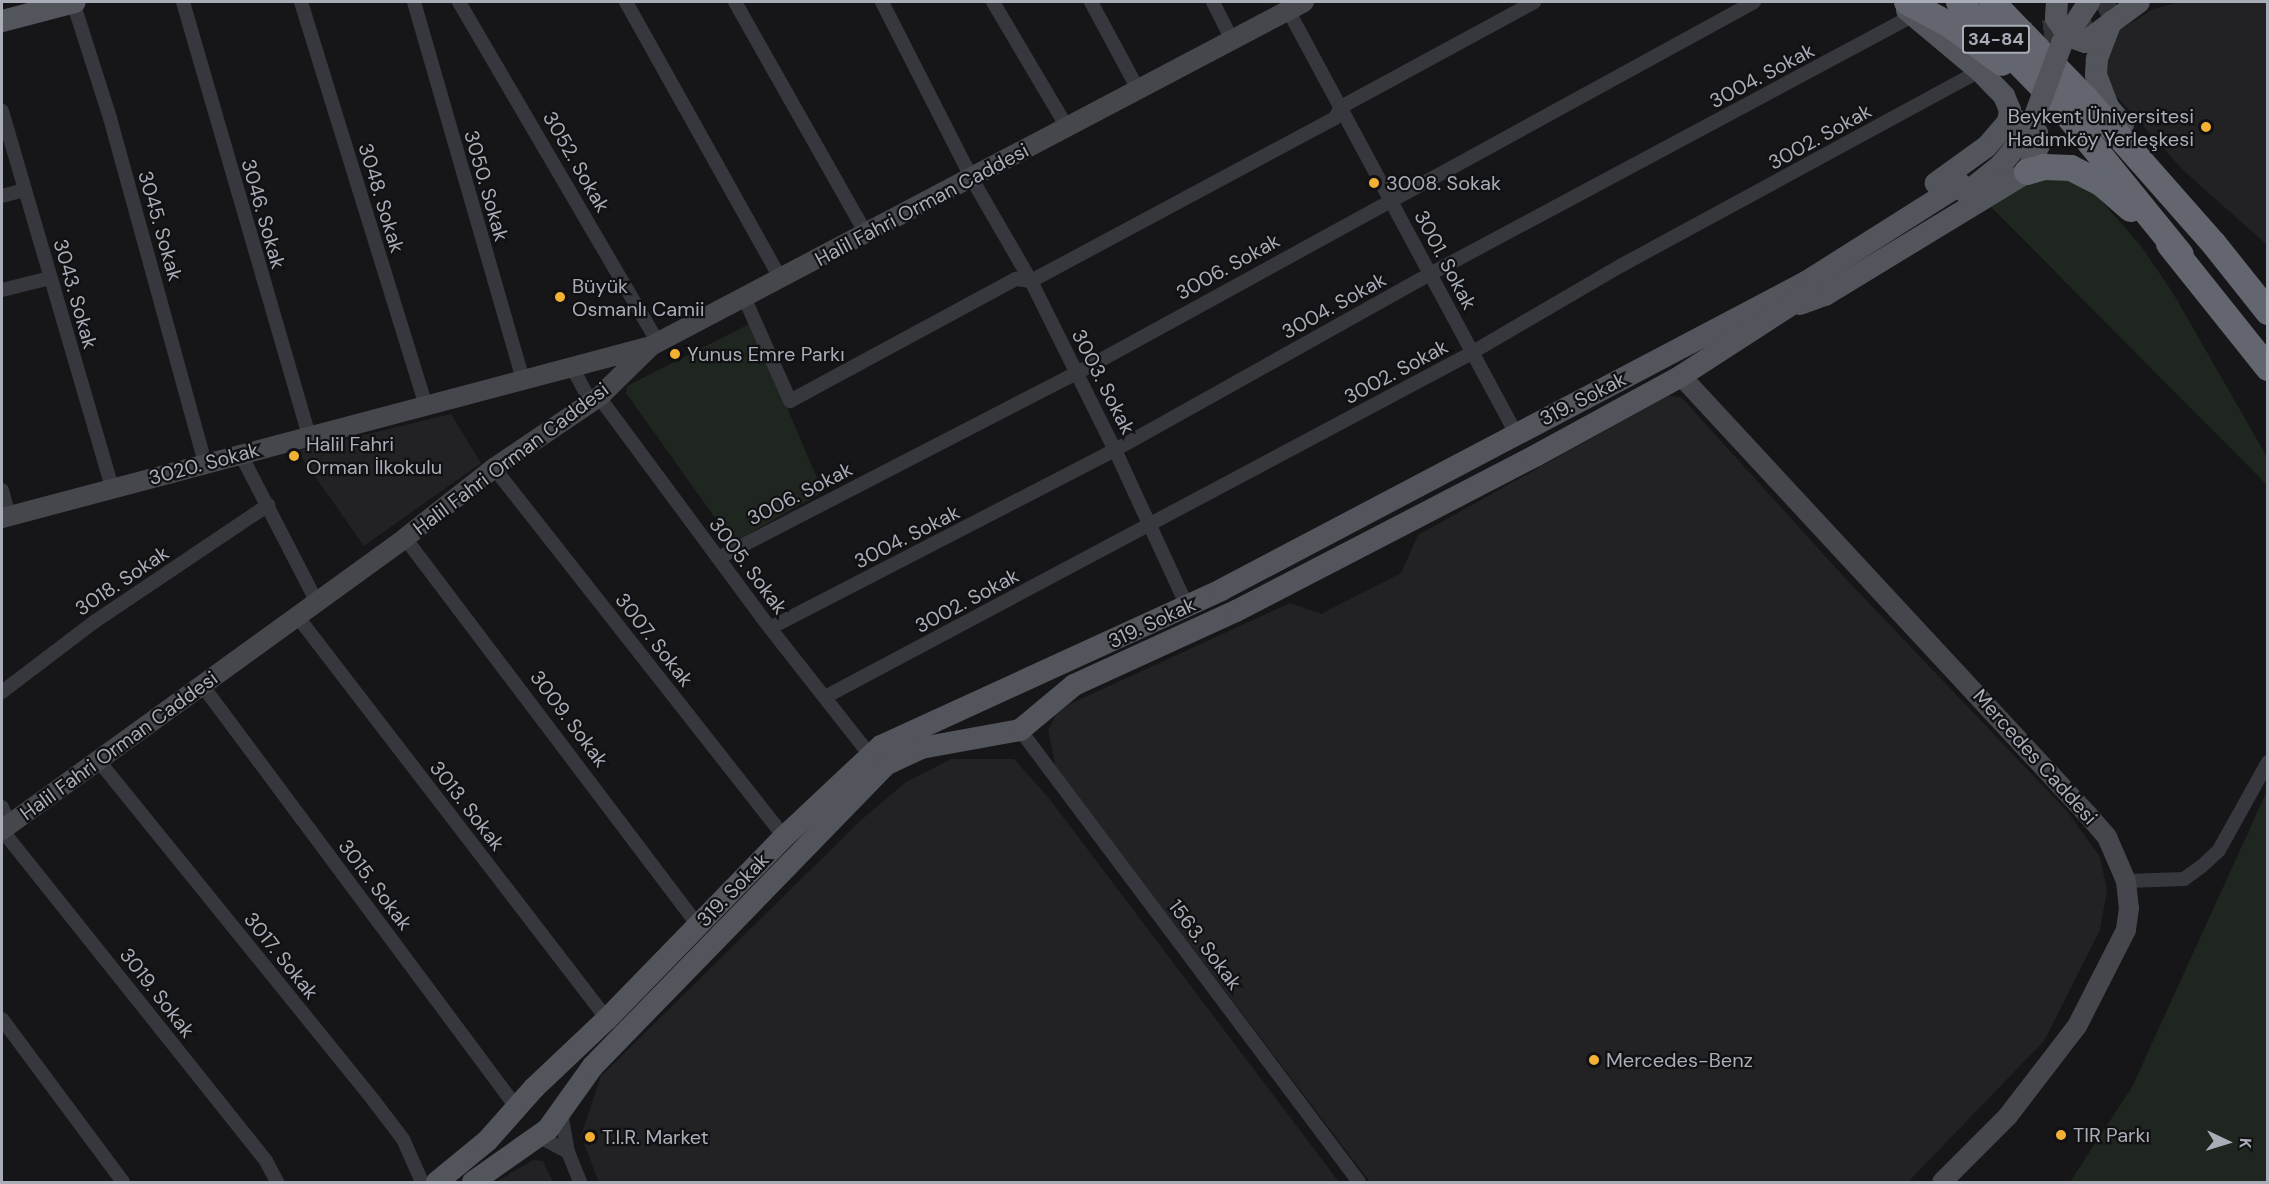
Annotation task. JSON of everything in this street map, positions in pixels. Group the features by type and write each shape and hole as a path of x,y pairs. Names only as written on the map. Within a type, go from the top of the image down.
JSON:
{"highway":[{"name":"34-84","path":"1959,2 2032,77 2109,163 2181,255"},
{"name":"34-84","path":"1992,2 2087,100 2189,217"},
{"path":"1906,6 1950,25 2008,67 2032,77"},
{"path":"2027,172 2057,166 2086,175 2113,192 2181,255 2268,368"},
{"path":"2189,217 2268,312"}],"main road":[{"path":"2,21 74,2"},
{"path":"2057,2 2056,18 2068,36 2078,42 2092,40 2111,22 2139,2"},
{"path":"1964,188 1990,161 2022,121 2051,41 2076,2"},
{"path":"1964,188 2001,165 2030,129 2062,43 2089,2"},
{"name":"Halil Fahri Orman Caddesi","path":"4,823 98,760 317,602 405,538 494,468 595,400 654,344 1068,129 1296,6"},
{"path":"1760,305 1873,220 1962,167 2008,122 2010,110 2004,96 1980,71 1906,6"},
{"path":"2111,22 2097,59 2100,91 2108,107 2161,171 2189,217"},
{"path":"1790,307 1825,295 2027,172 2039,145 2037,133 2027,124 2008,122"},
{"name":"319. Sokak","path":"437,1182 487,1141 534,1088 607,1020 784,837 881,746 1188,608 1806,282 1964,188"},
{"name":"319. Sokak","path":"473,1182 540,1137 561,1113 593,1066 887,764 921,748 1015,732 1039,716 1074,685 1236,611 1681,376 1790,307 1964,188"},
{"name":"3020. Sokak","path":"5,517 654,344"},
{"name":"Mercedes Caddesi","path":"1681,376 2088,815 2107,837 2126,881 2129,908 2126,930 2077,1026 2008,1116 1942,1182"},
{"path":"1019,684 1032,692 1039,716"},
{"path":"994,695 989,708 990,721 1015,732"},
{"path":"534,1088 551,1092 561,1113"},
{"path":"517,1108 522,1125 540,1137"}],"street":[{"name":"3045. Sokak","path":"74,2 110,118 205,463"},
{"name":"3046. Sokak","path":"183,2 309,437"},
{"name":"3048. Sokak","path":"301,2 426,406"},
{"name":"3050. Sokak","path":"414,2 524,380"},
{"name":"3052. Sokak","path":"459,2 654,344"},
{"path":"626,2 780,278"},
{"path":"735,2 866,234"},
{"name":"3003. Sokak","path":"882,2 972,179 1031,281 1115,450 1188,608"},
{"path":"993,2 1068,129"},
{"path":"1091,2 1138,91"},
{"path":"1213,2 1232,40"},
{"path":"744,297 790,401 1016,279 1031,281 1335,118 1341,107 1534,2"},
{"name":"3006. Sokak","path":"718,558 1077,373 1390,199 1754,2"},
{"name":"3001. Sokak","path":"1296,6 1341,107 1516,433"},
{"name":"3004. Sokak","path":"770,628 1115,450 1906,6"},
{"name":"3002. Sokak","path":"825,697 1151,526 1980,71"},
{"name":"3043. Sokak","path":"2,111 112,488"},
{"path":"2,196 24,190"},
{"path":"2,290 50,278"},
{"name":"3005. Sokak","path":"572,367 770,628 870,755"},
{"path":"241,454 317,602"},
{"name":"3007. Sokak","path":"494,468 784,837"},
{"path":"2,490 5,517"},
{"name":"3018. Sokak","path":"2,692 94,622 268,506"},
{"name":"3009. Sokak","path":"405,538 512,675 698,926"},
{"name":"3013. Sokak","path":"297,616 607,1020"},
{"name":"3015. Sokak","path":"202,685 517,1108"},
{"name":"1563. Sokak","path":"1015,732 1359,1182"},
{"name":"3017. Sokak","path":"98,760 374,1101 403,1139 422,1182"},
{"path":"2126,881 2184,879 2202,866 2219,850 2268,762"},
{"name":"3019. Sokak","path":"4,823 266,1161 277,1182"},
{"path":"2,1018 123,1182"},
{"path":"561,1113 568,1152 580,1182"},
{"path":"540,1137 568,1152"}],"shaded area":[{"name":"Beykent Üniversitesi Hadımköy Yerleşkesi","path":"2179,2 2267,2 2267,245 2182,169 2107,86 2105,60 2115,33 2153,9"},
{"path":"2056,173 2092,190 2141,246 2173,293 2267,457 2267,485 1987,203 2027,180"},
{"path":"751,323 823,492 738,540 730,539 626,393 627,386"},
{"path":"1669,395 1682,398 1845,578 2067,811 2100,857 2107,890 2100,930 2044,1041 1908,1182 1370,1182 1056,768 1048,730 1057,713 1070,704 1290,603 1321,614 1401,573 1418,535"},
{"path":"451,414 481,463 364,546 297,451"},
{"path":"951,759 1014,759 1048,797 1339,1182 599,1182 581,1136 601,1076 860,821 906,782"},
{"path":"2267,791 2267,1182 2070,1182 2132,1087"},
{"path":"533,1160 543,1161 553,1182 496,1182"}],"tunnel":[{"path":"2011,36 2070,28 2115,2"}],"place":[{"name":"Beykent Üniversitesi Hadımköy Yerleşkesi","path":"2206,127"},
{"name":"3008. Sokak","path":"1374,183"},
{"name":"Büyük Osmanlı Camii","path":"560,297"},
{"name":"Yunus Emre Parkı","path":"675,354"},
{"name":"Halil Fahri Orman İlkokulu","path":"294,456"},
{"name":"Mercedes-Benz","path":"1594,1060"},
{"name":"TIR Parkı","path":"2061,1135"},
{"name":"T.I.R. Market","path":"590,1137"}]}
